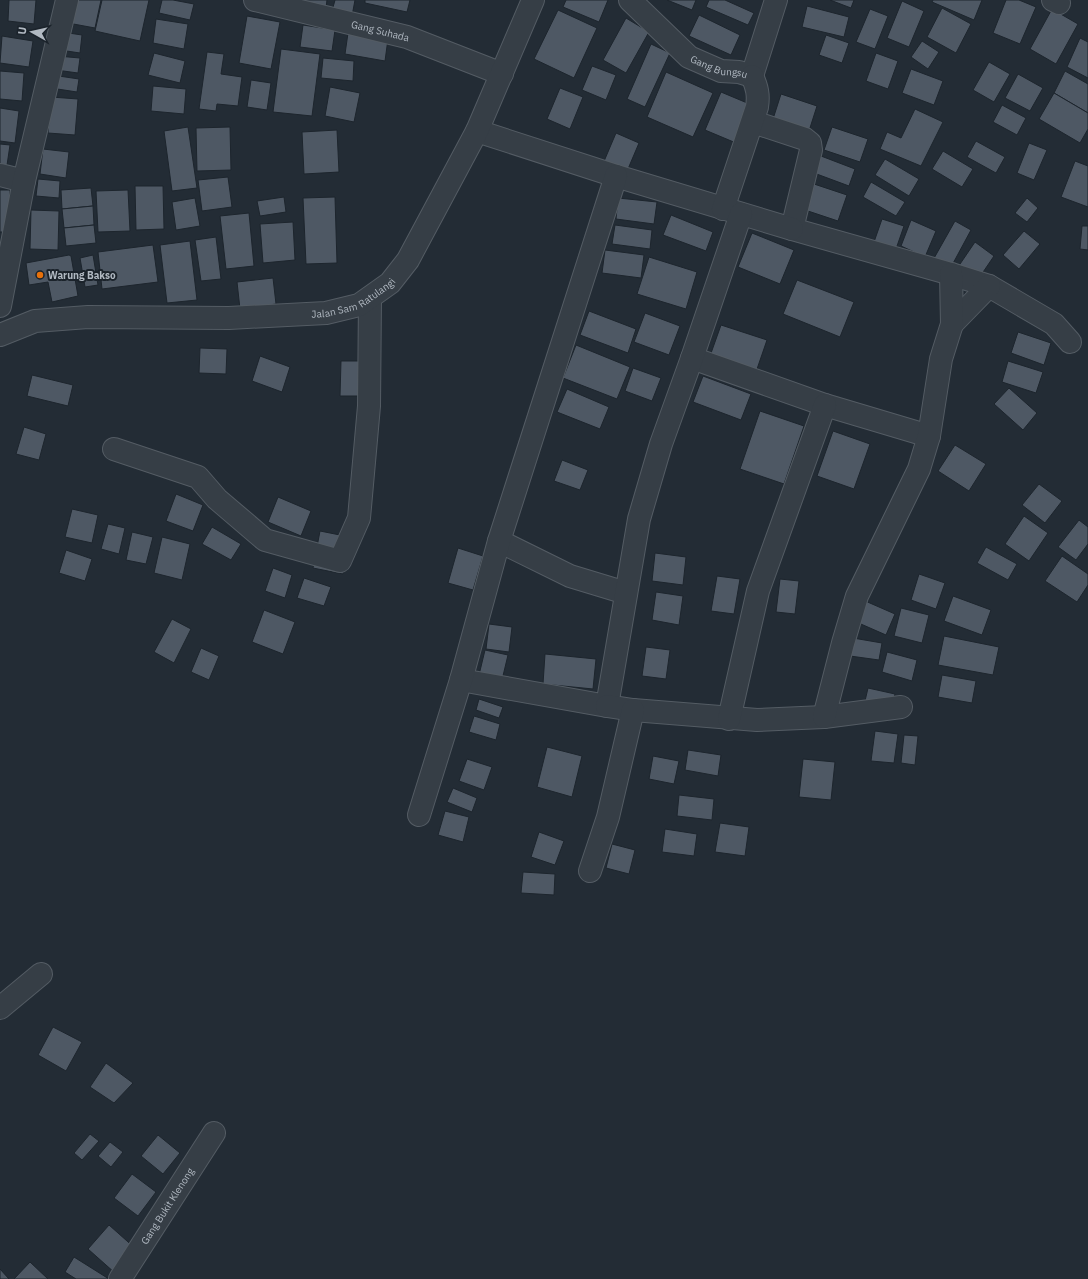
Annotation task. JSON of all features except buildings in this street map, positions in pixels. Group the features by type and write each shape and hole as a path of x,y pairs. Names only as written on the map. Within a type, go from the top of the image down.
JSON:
{"street":[{"path":"0,306 24,181 67,0"},
{"name":"Gang Suhada","path":"255,0 407,37 502,74"},
{"name":"Jalan Sam Ratulangi","path":"0,335 35,321 80,318 229,318 326,313 360,305 390,283 408,260 477,131 533,0"},
{"name":"Gang Bungsu","path":"630,0 690,57 722,71 739,72 752,76 776,0"},
{"path":"607,706 639,519 661,444 692,358 732,212 759,98 758,89 752,76"},
{"path":"753,122 805,139 810,143 811,150 792,229"},
{"path":"477,131 732,212 989,286 1054,324 1070,342"},
{"path":"0,175 24,181"},
{"path":"419,815 462,680 499,541 616,176"},
{"path":"824,717 857,596 919,469 929,436 941,359 952,324 951,274"},
{"path":"952,324 989,286"},
{"path":"114,449 198,477 217,499 264,540 340,561 359,518 369,406 370,298"},
{"path":"692,358 825,405 929,436"},
{"path":"729,719 758,591 825,405"},
{"path":"499,541 570,576 626,593"},
{"path":"462,680 633,710 729,719 757,720 824,717 901,707"},
{"path":"590,872 608,817 633,710"},
{"path":"0,1008 41,974"},
{"name":"Gang Bukit Klenong","path":"120,1279 214,1134"}],"place":[{"name":"Warung Bakso","path":"40,275"}]}
